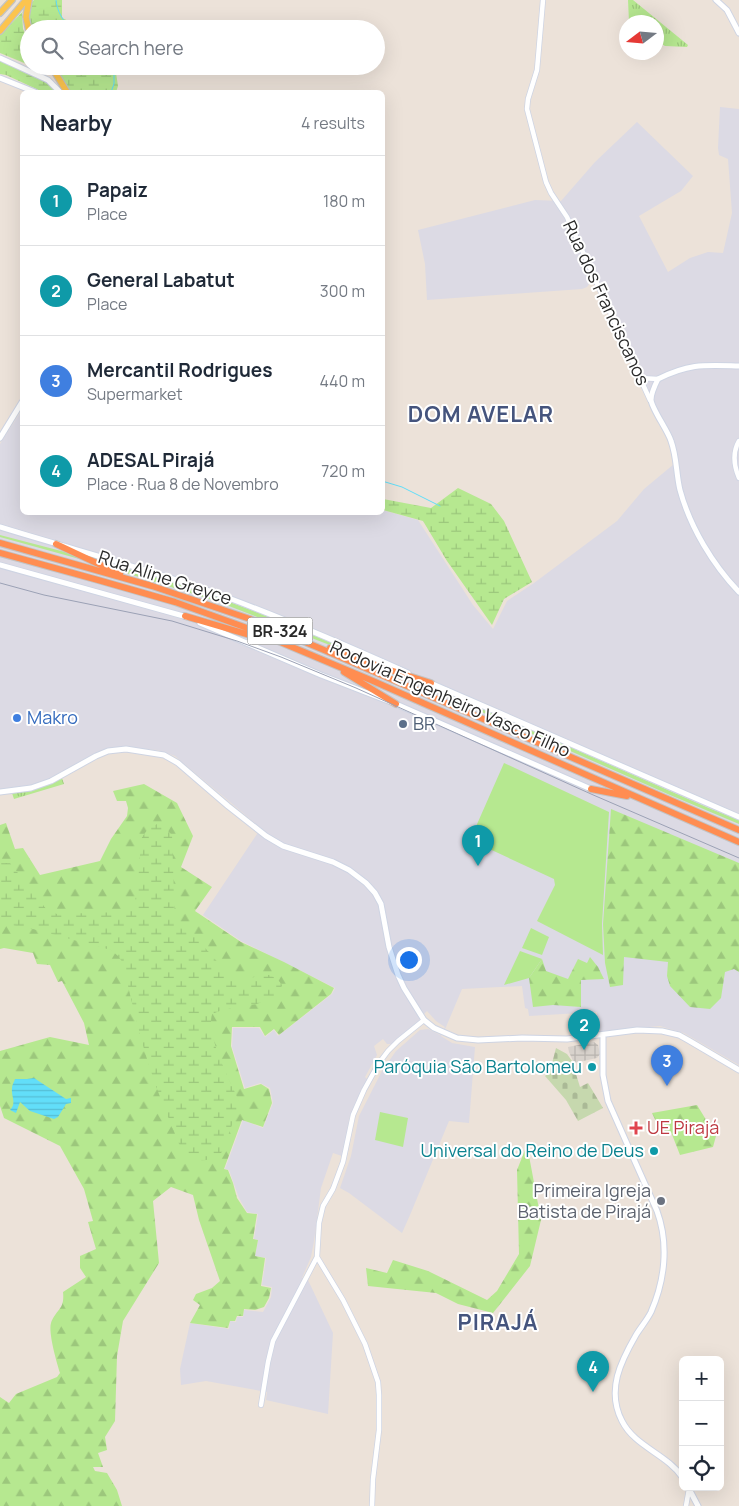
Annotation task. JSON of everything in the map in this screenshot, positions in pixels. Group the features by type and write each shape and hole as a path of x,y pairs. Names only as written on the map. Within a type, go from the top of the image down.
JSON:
{"highway":[{"name":"Rodovia Engenheiro Vasco Filho","path":"0,543 137,582 226,610 290,635 739,830"},
{"path":"56,544 137,582"},
{"name":"Rodovia Engenheiro Vasco Filho","path":"0,553 175,602 247,628 739,842"},
{"path":"185,616 292,647"},
{"path":"290,635 431,683"},
{"path":"326,661 396,704"},
{"path":"591,788 643,800"}],"main road":[{"path":"0,13 12,0"},
{"path":"0,31 26,0"},
{"path":"26,20 29,0"},
{"path":"716,0 727,10 739,33"},
{"path":"0,58 20,66"},
{"path":"39,75 52,83 58,90"},
{"path":"41,75 53,80 64,90"},
{"path":"56,75 65,90"},
{"path":"2,78 30,90"},
{"path":"651,402 658,378 679,369 694,366 739,366"},
{"name":"Rua dos Franciscanos","path":"651,402 671,440 675,453 679,488 690,518 712,557 739,592"},
{"path":"0,438 20,405"},
{"name":"Rua Aline Greyce","path":"0,527 119,561 203,589 312,631 739,817"},
{"path":"0,565 185,616 591,788"},
{"path":"0,792 30,788 51,782 108,751 126,749 169,756 266,836 295,850 341,866 362,879 381,904 389,947 404,988 424,1020 442,1032 464,1040 567,1039 645,1030 670,1032 688,1040 739,1070"},
{"path":"603,1036 603,1075 608,1101 657,1211 664,1240 664,1260 658,1292 650,1315 637,1334 620,1366 615,1386 616,1405 628,1430 641,1443 673,1466 679,1473"},
{"path":"690,1491 698,1506"}],"street":[{"name":"Rua dos Franciscanos","path":"544,0 537,70 528,98 528,113 548,188 567,216 651,402"},
{"path":"640,378 658,378"},
{"path":"739,441 734,459 739,478"},
{"path":"261,1405 273,1341 317,1256 319,1219 323,1206 333,1189 340,1171 357,1104 379,1063 388,1051 398,1040 424,1020"},
{"path":"317,1256 343,1300 365,1344 378,1382 380,1395 379,1430 372,1506"},
{"path":"686,1506 688,1491"}],"shaded area":[{"path":"720,107 739,109 739,1065 684,1033 660,1026 597,1032 597,1012 529,1016 528,1009 525,1008 522,986 462,989 441,1036 452,1043 475,1047 469,1123 449,1121 402,1233 340,1188 351,1156 359,1116 382,1071 396,1051 420,1030 428,1029 440,1035 445,1027 427,1011 394,1044 387,1044 383,1039 374,1046 377,1055 365,1077 367,1079 349,1118 345,1148 342,1156 333,1153 321,1188 311,1257 302,1278 308,1280 333,1333 328,1414 266,1400 267,1392 206,1381 181,1385 180,1369 190,1323 229,1329 230,1321 236,1322 237,1317 243,1317 244,1310 263,1312 271,1297 272,1287 262,1285 266,1258 255,1256 258,1240 254,1239 258,1214 247,1212 239,1198 229,1170 225,1169 243,1120 263,1128 273,1103 270,1088 260,1083 245,1088 232,1047 233,1028 259,1028 265,1037 274,1030 278,1036 332,994 335,988 241,941 203,915 261,828 175,756 158,750 119,748 49,781 32,786 0,789 0,444 20,413 20,515 385,515 385,511 418,520 473,605 493,629 507,601 617,521 644,489 674,464 669,441 600,287 590,283 582,289 427,300 425,264 418,230 535,200 561,201 595,162 637,122 693,176 681,191 639,216 668,272 690,258 708,252 723,253 732,213 728,159 719,155"},
{"path":"594,1042 598,1045 600,1054 597,1058 574,1063 568,1047"}],"green space":[{"path":"34,0 62,0 62,18 66,20 30,20 31,4 22,13 22,20 20,20 20,61 0,53 0,35"},
{"path":"628,0 633,0 651,15 629,15"},
{"path":"664,25 688,45 687,47 665,46"},
{"path":"0,61 20,70 20,75 32,75 44,80 54,90 39,90 0,74"},
{"path":"61,75 116,75 117,90 70,90"},
{"path":"458,488 491,504 504,521 532,582 504,599 492,625 447,561 423,521 385,511 385,499 431,508"},
{"path":"0,535 115,565 211,595 294,627 402,673 216,601 94,563 0,537"},
{"path":"409,680 433,687 739,820 739,824 670,795"},
{"path":"504,763 609,812 602,924 603,955 537,921 555,885 554,879 470,840"},
{"path":"62,778 64,784 14,799 12,793 41,787"},
{"path":"144,784 177,803 193,836 181,867 212,887 195,911 241,942 334,988 331,994 279,1035 274,1029 265,1036 260,1027 232,1027 231,1046 244,1089 261,1084 269,1089 272,1103 263,1127 242,1120 224,1169 228,1170 237,1198 247,1213 257,1214 253,1239 258,1240 255,1256 265,1258 261,1286 271,1288 269,1298 264,1307 255,1310 244,1309 243,1316 237,1316 235,1321 230,1321 228,1328 190,1323 200,1305 193,1300 196,1294 212,1288 220,1281 199,1220 193,1195 171,1187 153,1201 159,1263 123,1321 117,1356 115,1421 105,1437 107,1450 98,1453 103,1467 93,1467 95,1471 107,1473 117,1490 122,1506 0,1506 0,1397 9,1403 16,1394 57,1377 60,1373 52,1341 51,1323 63,1302 63,1292 86,1277 80,1268 80,1256 96,1249 88,1222 93,1221 84,1189 60,1146 4,1118 0,1106 0,1051 50,1037 89,1045 84,1023 62,981 58,982 50,965 37,964 33,953 0,949 0,825 6,823 15,849 23,848 40,875 100,861 111,839 127,816 128,808 126,801 117,801 113,791"},
{"path":"611,809 739,863 739,972 734,969 725,972 721,998 710,1009 690,1007 670,986 667,976 668,962 624,957 623,985 610,987 605,963 603,924"},
{"path":"157,824 172,835 175,924 180,928 188,929 229,977 242,980 269,975 276,978 282,985 279,995 257,1004 222,1010 212,1014 212,1034 215,1045 238,1099 239,1106 222,1152 214,1158 205,1160 196,1160 187,1155 182,1150 177,1139 150,1068 123,963 118,956 111,950 33,929 0,925 0,863 10,863 47,910 57,914 124,912 132,910 135,902 142,837 148,829"},
{"path":"531,928 549,937 542,955 522,948"},
{"path":"520,951 542,959 529,978 504,985"},
{"path":"590,957 604,979 581,980 581,1007 553,1005 533,1007 529,978 542,959 546,971 568,979 578,959 587,963"},
{"path":"556,1048 567,1054 572,1061 580,1087 588,1083 603,1108 578,1121 566,1100 545,1076 550,1071"},
{"path":"697,1105 716,1136 713,1147 680,1155 671,1132 662,1134 652,1113"},
{"path":"380,1112 408,1118 403,1147 375,1140"},
{"path":"527,1145 541,1220 530,1266 493,1313 458,1304 436,1293 368,1286 366,1268 387,1273 393,1260 428,1271 487,1300 497,1291 519,1254 517,1170"}],"water":[{"path":"34,1078 66,1099 71,1098 71,1103 66,1104 58,1117 54,1119 30,1111 20,1102 16,1113 10,1110 13,1105 12,1088 15,1079"}],"waterway":[{"path":"56,0 64,20"},
{"path":"112,90 114,75"},
{"path":"385,482 402,487 440,506"}],"railway":[{"path":"0,583 44,595 172,621 281,657 356,688 591,794 739,858"}],"place":[{"name":"Makro","path":"17,718"},
{"name":"BR","path":"403,724"},
{"name":"Papaiz","path":"478,866"},
{"name":"General Labatut","path":"584,1050"},
{"name":"Paróquia São Bartolomeu","path":"592,1067"},
{"name":"Mercantil Rodrigues","path":"667,1086"},
{"name":"UE Pirajá","path":"636,1128"},
{"name":"Universal do Reino de Deus","path":"654,1151"},
{"name":"Primeira Igreja Batista de Pirajá","path":"661,1201"},
{"name":"ADESAL Pirajá","path":"593,1392"}],"district":[{"name":"DOM AVELAR","path":"481,414"},
{"name":"PIRAJÁ","path":"498,1322"}]}
